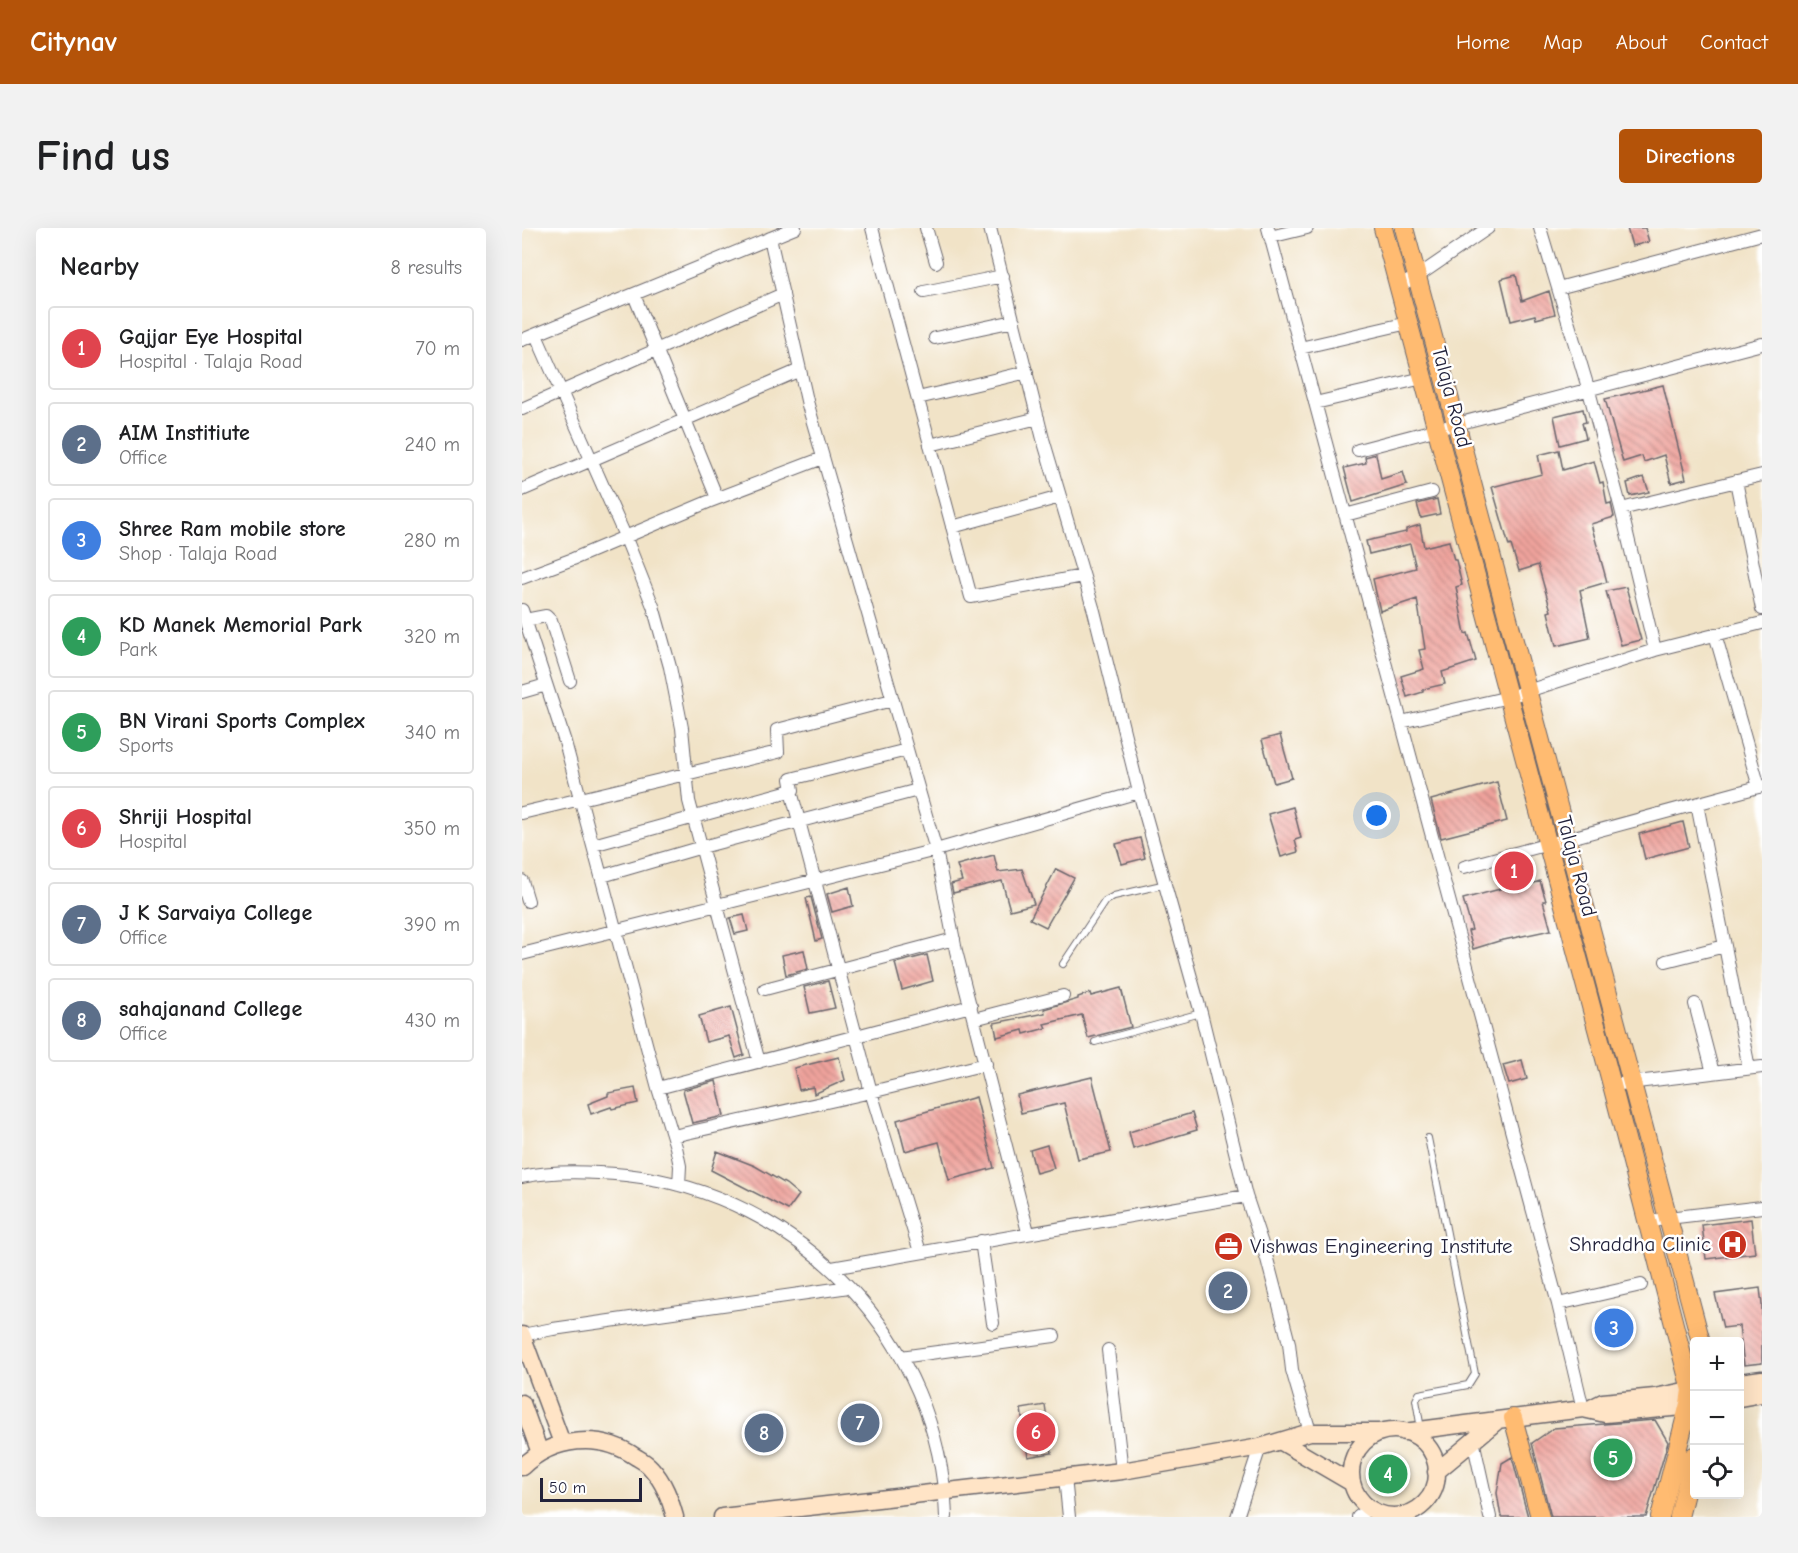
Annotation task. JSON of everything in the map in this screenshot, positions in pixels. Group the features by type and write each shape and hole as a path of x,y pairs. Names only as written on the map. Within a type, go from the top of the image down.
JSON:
{"main road":[{"name":"Talaja Road","path":"1383,228 1612,1084 1690,1391"},
{"name":"Talaja Road","path":"1404,228 1700,1337"},
{"name":"Talaja Road","path":"1660,1517 1690,1405"},
{"path":"1505,1419 1540,1517"},
{"path":"1679,1517 1690,1475"}],"street":[{"path":"522,340 795,228"},
{"path":"872,228 971,597 1083,576"},
{"path":"926,228 936,262"},
{"path":"990,228 1038,418 1201,1013 1246,1196 1289,1343 1292,1370 1310,1432"},
{"path":"1307,228 1269,232 1586,1409"},
{"path":"1399,286 1418,276 1488,228"},
{"path":"1540,228 1589,390 1655,650"},
{"path":"1558,288 1762,234"},
{"path":"770,238 823,458 936,849 954,939 1028,1232"},
{"path":"924,292 1003,276"},
{"path":"522,409 783,294"},
{"path":"634,295 717,498"},
{"path":"935,338 1014,321"},
{"path":"1300,348 1408,323"},
{"path":"536,335 626,536 653,606 670,667 682,728 689,801 759,1062"},
{"path":"1358,450 1458,426 1762,344"},
{"path":"522,490 800,370"},
{"path":"918,398 1027,372"},
{"path":"1314,403 1423,378"},
{"path":"930,445 1038,418"},
{"path":"524,573 626,536 717,498 823,458"},
{"path":"1621,509 1762,475"},
{"path":"1736,481 1762,609"},
{"path":"1345,515 1432,492"},
{"path":"952,527 1060,497"},
{"path":"570,681 551,621 546,616 524,615 581,798 615,932 658,1088 674,1136 680,1166 679,1185"},
{"path":"1401,722 1509,697 1655,650 1762,623"},
{"path":"1464,867 1761,787 1715,634"},
{"path":"522,692 546,685"},
{"path":"522,813 778,752 777,730 892,700"},
{"path":"907,750 791,779 791,791 871,1092 920,1252"},
{"path":"602,876 918,790"},
{"path":"593,845 791,791"},
{"path":"522,954 936,849 1139,792"},
{"path":"1697,804 1749,1068"},
{"path":"522,881 528,901"},
{"path":"765,989 954,939"},
{"path":"1666,961 1725,946"},
{"path":"974,1020 1063,996"},
{"path":"1695,1004 1713,1073"},
{"path":"658,1088 971,1006"},
{"path":"674,1136 986,1064"},
{"path":"1612,1084 1762,1067"},
{"path":"522,1177 592,1172 658,1179 679,1185 721,1198 779,1227 832,1268 875,1315 909,1369 932,1428 945,1491 946,1517"},
{"path":"832,1268 1028,1232 1246,1196"},
{"path":"1648,1222 1762,1207"},
{"path":"981,1241 993,1323"},
{"path":"1558,1304 1641,1285"},
{"path":"562,1443 522,1335 849,1287"},
{"path":"901,1357 1054,1336"},
{"path":"1108,1350 1122,1471"},
{"path":"1744,1381 1762,1379"},
{"path":"1744,1397 1762,1394"},
{"path":"1404,1432 1586,1409 1605,1414 1690,1398"},
{"path":"522,1403 540,1453"},
{"path":"1436,1472 1473,1440 1505,1419"},
{"path":"722,1517 1122,1471 1260,1447 1310,1432 1395,1430 1422,1440 1431,1451 1436,1465 1436,1479 1421,1511 1395,1515 1370,1513 1360,1499 1352,1483 1353,1460 1359,1448 1368,1438 1380,1432"},
{"path":"522,1467 534,1455 562,1443 594,1440 624,1448 650,1467 668,1493 675,1517"},
{"path":"1473,1440 1490,1517"},
{"path":"1280,1441 1352,1483"},
{"path":"1237,1517 1260,1447"},
{"path":"1065,1477 1068,1517"}],"lane":[{"path":"1064,964 1104,901 1114,896 1166,884"},
{"path":"1095,1042 1201,1013"},
{"path":"1421,1430 1416,1408 1419,1394 1468,1385 1475,1374 1428,1138"}],"building":[{"path":"1627,228 1645,228 1649,242 1632,246"},
{"path":"1516,275 1522,301 1549,291 1555,314 1536,319 1535,315 1511,321 1501,279"},
{"path":"1663,385 1686,479 1671,483 1664,455 1644,462 1642,456 1623,462 1605,399"},
{"path":"1583,409 1586,422 1582,423 1586,438 1560,445 1554,416"},
{"path":"1559,450 1563,470 1594,461 1600,483 1603,482 1607,504 1611,503 1614,517 1591,524 1607,582 1580,590 1590,638 1556,646 1548,612 1551,611 1538,565 1519,571 1511,545 1509,546 1492,487 1542,474 1538,455"},
{"path":"1376,454 1381,479 1403,472 1407,485 1353,502 1344,468 1366,463 1365,457"},
{"path":"1644,477 1649,492 1630,496 1627,483"},
{"path":"1437,499 1440,514 1421,518 1417,504"},
{"path":"1420,525 1424,547 1449,541 1462,585 1456,587 1465,634 1468,633 1476,661 1442,672 1445,684 1423,689 1423,692 1407,697 1401,676 1424,669 1419,650 1425,649 1417,599 1380,611 1373,579 1416,568 1410,544 1369,554 1366,541 1406,532 1406,529"},
{"path":"1626,587 1641,640 1621,645 1606,591"},
{"path":"1280,735 1292,778 1274,783 1262,740"},
{"path":"1497,782 1507,821 1441,838 1431,800"},
{"path":"1293,807 1301,838 1295,840 1298,852 1281,857 1268,814"},
{"path":"1683,822 1689,847 1645,859 1639,834"},
{"path":"1140,838 1145,858 1122,864 1116,844"},
{"path":"994,855 998,872 1022,869 1034,904 1010,910 1002,881 953,893 951,884 962,881 957,865"},
{"path":"1523,860 1529,885 1540,881 1551,930 1473,949 1468,931 1472,930 1463,899 1500,889 1495,867"},
{"path":"1056,869 1074,878 1046,927 1030,919"},
{"path":"849,887 853,906 832,912 827,894"},
{"path":"811,897 822,939 816,941 806,898"},
{"path":"744,915 748,931 735,934 730,918"},
{"path":"804,950 808,969 786,975 782,955"},
{"path":"927,955 933,981 902,990 895,963"},
{"path":"828,981 835,1008 810,1013 804,987"},
{"path":"1121,988 1131,1027 1088,1038 1082,1015 1044,1024 1046,1028 1024,1034 1023,1030 997,1037 994,1023 1045,1013 1044,1009 1090,993 1091,996"},
{"path":"731,1007 744,1055 736,1058 729,1036 706,1042 699,1016"},
{"path":"839,1057 845,1080 814,1094 813,1087 799,1090 794,1068"},
{"path":"1522,1060 1527,1079 1509,1084 1503,1065"},
{"path":"1092,1077 1111,1152 1078,1159 1064,1103 1021,1113 1017,1095"},
{"path":"716,1081 724,1116 692,1123 683,1090"},
{"path":"635,1088 638,1103 612,1109 611,1107 591,1114 588,1104 608,1096 608,1093"},
{"path":"976,1097 994,1168 949,1180 939,1142 905,1151 897,1120"},
{"path":"1192,1113 1197,1130 1133,1149 1129,1132"},
{"path":"1047,1145 1054,1168 1036,1173 1030,1150"},
{"path":"717,1151 755,1166 786,1184 799,1195 788,1210 711,1170"},
{"path":"1751,1219 1755,1253 1706,1259 1702,1225"},
{"path":"1760,1288 1762,1363 1744,1365 1744,1337 1740,1337 1739,1326 1723,1328 1715,1294"},
{"path":"1045,1405 1052,1453 1028,1457 1021,1409"},
{"path":"1655,1420 1668,1442 1646,1517 1551,1517 1532,1443 1554,1428"},
{"path":"1512,1457 1528,1517 1501,1517 1497,1493 1502,1463"}],"place":[{"name":"Gajjar Eye Hospital","path":"1514,871"},
{"name":"Shraddha Clinic","path":"1732,1244"},
{"name":"Vishwas Engineering Institute","path":"1229,1246"},
{"name":"AIM Institiute","path":"1228,1291"},
{"name":"Shree Ram mobile store","path":"1614,1328"},
{"name":"J K Sarvaiya College","path":"860,1423"},
{"name":"Shriji Hospital","path":"1036,1432"},
{"name":"sahajanand College","path":"764,1433"},
{"name":"BN Virani Sports Complex","path":"1613,1458"},
{"name":"KD Manek Memorial Park","path":"1388,1474"}]}
